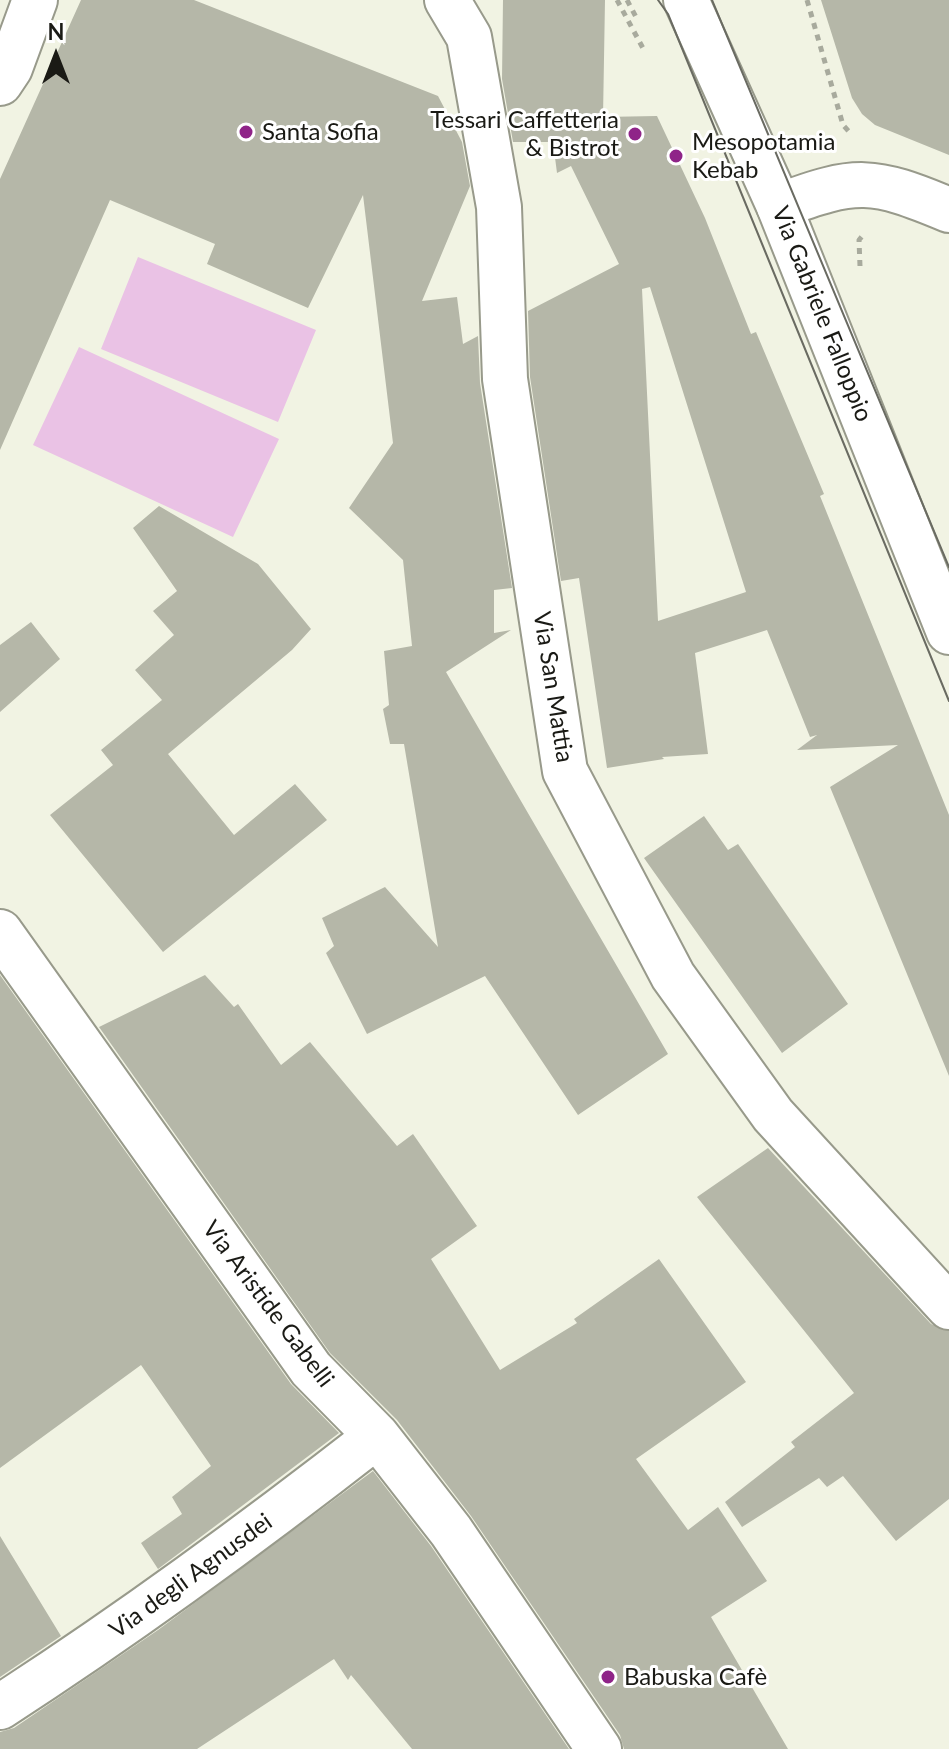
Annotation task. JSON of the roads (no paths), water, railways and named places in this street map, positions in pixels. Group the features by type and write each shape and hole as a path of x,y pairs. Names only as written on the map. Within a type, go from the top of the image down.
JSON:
{"street":[{"path":"0,83 10,68 35,0"},
{"name":"Via San Mattia","path":"447,0 469,37 499,207 505,379 565,771 673,976 773,1115 949,1307"},
{"name":"Via Gabriele Falloppio","path":"686,0 779,206 949,632"},
{"path":"779,206 830,186 870,184 884,206 949,210"},
{"name":"Via Aristide Gabelli","path":"0,932 311,1369 377,1436 451,1531 599,1749"},
{"name":"Via degli Agnusdei","path":"0,1707 47,1680 229,1551 377,1436"}],"tram line":[{"path":"658,0 668,14 949,701"},
{"path":"712,0 949,567"}],"place":[{"name":"Santa Sofia","path":"246,132"},
{"name":"Tessari Caffetteria & Bistrot","path":"635,134"},
{"name":"Mesopotamia Kebab","path":"676,156"},
{"name":"Babuska Cafè","path":"608,1677"}]}
